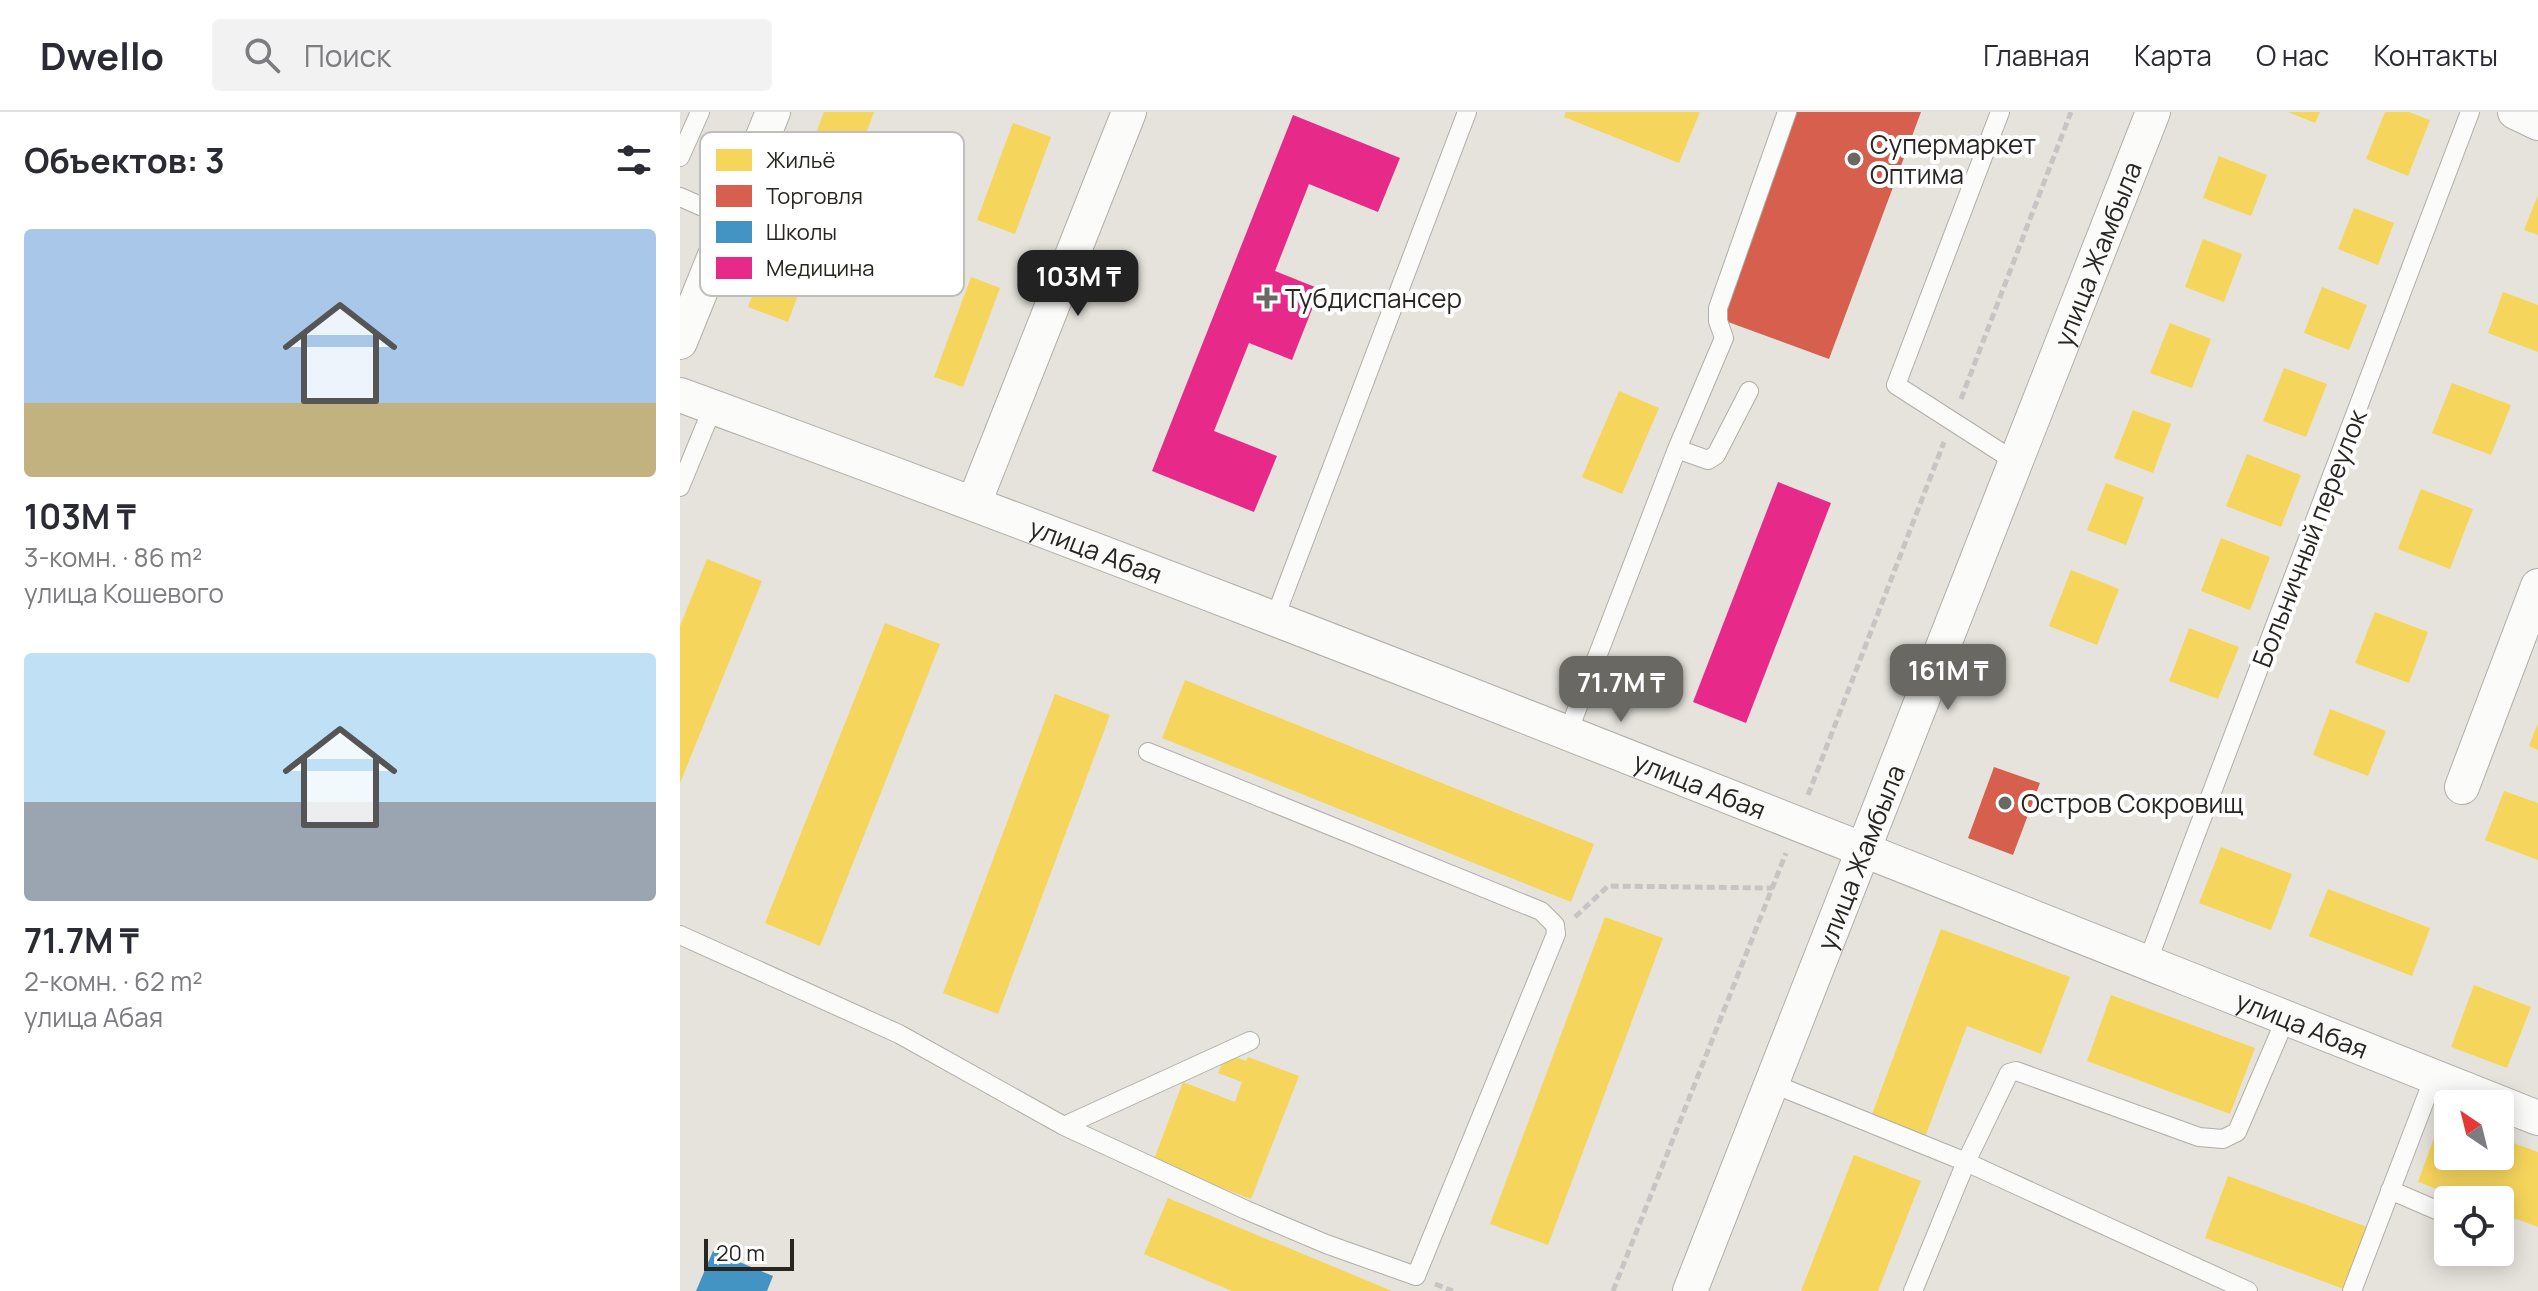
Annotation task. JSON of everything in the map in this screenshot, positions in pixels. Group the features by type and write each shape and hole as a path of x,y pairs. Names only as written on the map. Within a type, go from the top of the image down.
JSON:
{"street":[{"path":"765,132 773,112"},
{"path":"974,503 1129,112"},
{"name":"улица Жамбыла","path":"1690,1291 2153,112"},
{"path":"2515,112 2538,123"},
{"path":"680,342 700,290"},
{"name":"улица Абая","path":"680,395 974,503 1797,824 2538,1118"},
{"path":"2462,787 2538,586"}],"lane":[{"path":"680,157 700,112"},
{"path":"1274,620 1467,112"},
{"path":"1567,735 1677,449 1724,338 1718,321 1718,308 1787,112"},
{"path":"2000,112 1896,385 2016,462"},
{"name":"Больничный переулок","path":"2147,963 2470,112"},
{"path":"680,197 700,206"},
{"path":"1677,449 1708,460 1716,455 1749,391"},
{"path":"680,487 713,407"},
{"path":"680,935 899,1034 1064,1126 1246,1210 1326,1244 1416,1276 1556,934 1555,925 1541,911 1148,752"},
{"path":"1913,1291 1966,1162 2007,1076 2016,1071 2199,1137 2223,1139 2237,1132 2286,1018"},
{"path":"1064,1126 1250,1041"},
{"path":"2352,1291 2434,1077"},
{"path":"1771,1083 1966,1162 2248,1291"},
{"path":"2390,1190 2434,1209"}],"path":[{"path":"1613,1291 1797,824 2071,112"},
{"path":"1556,934 1608,886 1772,888"}],"building: Жильё":[{"path":"824,112 874,112 866,132 816,132"},
{"path":"1566,112 1700,112 1679,163 1564,117"},
{"path":"2288,112 2320,112 2315,123"},
{"path":"2385,112 2409,112 2430,120 2408,176 2366,159"},
{"path":"1013,123 1051,137 1015,234 977,220"},
{"path":"2219,156 2267,175 2251,216 2203,198"},
{"path":"2538,195 2538,235 2524,230"},
{"path":"2354,208 2394,223 2378,265 2338,249"},
{"path":"2203,239 2242,254 2224,302 2185,287"},
{"path":"971,277 1000,288 963,387 934,377"},
{"path":"2322,287 2367,305 2349,350 2304,333"},
{"path":"2503,292 2538,305 2538,352 2488,333"},
{"path":"752,296 798,296 788,322 748,307"},
{"path":"2170,323 2211,339 2192,388 2150,373"},
{"path":"2284,368 2327,384 2306,437 2263,421"},
{"path":"2452,383 2511,405 2491,455 2432,433"},
{"path":"1619,391 1659,408 1622,494 1582,477"},
{"path":"2133,410 2171,424 2153,473 2114,458"},
{"path":"2247,454 2301,475 2281,527 2226,506"},
{"path":"2106,483 2144,497 2126,545 2087,530"},
{"path":"2421,489 2473,509 2450,569 2398,549"},
{"path":"2221,538 2270,557 2250,610 2201,591"},
{"path":"707,559 762,581 680,783 680,626"},
{"path":"2071,570 2119,589 2097,645 2049,626"},
{"path":"2375,612 2428,632 2409,683 2355,663"},
{"path":"885,623 940,644 820,946 765,923"},
{"path":"2189,628 2239,647 2218,699 2169,681"},
{"path":"1185,680 1594,844 1571,902 1162,738"},
{"path":"1055,694 1110,715 998,1014 943,993"},
{"path":"2330,709 2386,731 2368,776 2313,755"},
{"path":"2538,723 2538,750 2529,746"},
{"path":"2504,791 2538,803 2538,860 2485,840"},
{"path":"2221,847 2292,874 2271,930 2199,903"},
{"path":"2328,889 2430,928 2412,976 2309,936"},
{"path":"1605,917 1663,938 1548,1245 1490,1224"},
{"path":"1941,929 2070,977 2041,1054 1967,1026 1925,1137 1871,1117"},
{"path":"2474,985 2531,1007 2507,1068 2451,1047"},
{"path":"2111,995 2255,1048 2230,1114 2087,1061"},
{"path":"1226,1054 1246,1061 1248,1057 1299,1076 1251,1199 1153,1162 1183,1082 1235,1102 1242,1082 1218,1073"},
{"path":"2434,1138 2434,1170 2514,1170 2514,1143 2538,1152 2538,1227 2514,1218 2514,1186 2434,1188 2418,1182"},
{"path":"1854,1155 1921,1181 1878,1291 1801,1291"},
{"path":"2228,1176 2367,1227 2344,1289 2205,1238"},
{"path":"1168,1198 1392,1291 1232,1291 1144,1254"}],"building: Торговля":[{"path":"1797,112 1921,112 1829,359 1720,319"},
{"path":"1994,767 2040,783 2013,855 1968,838"}],"building: Школы":[{"path":"713,1251 773,1276 767,1291 696,1291"}],"building: Медицина":[{"path":"1293,115 1400,158 1378,212 1309,184 1275,271 1320,289 1292,360 1249,343 1214,431 1277,456 1254,512 1152,471"},
{"path":"1778,482 1831,503 1746,723 1693,702"}],"place":[{"name":"Супермаркет Оптима","path":"1854,159"},
{"name":"Тубдиспансер","path":"1267,298"},
{"name":"Остров Сокровищ","path":"2005,803"}]}
